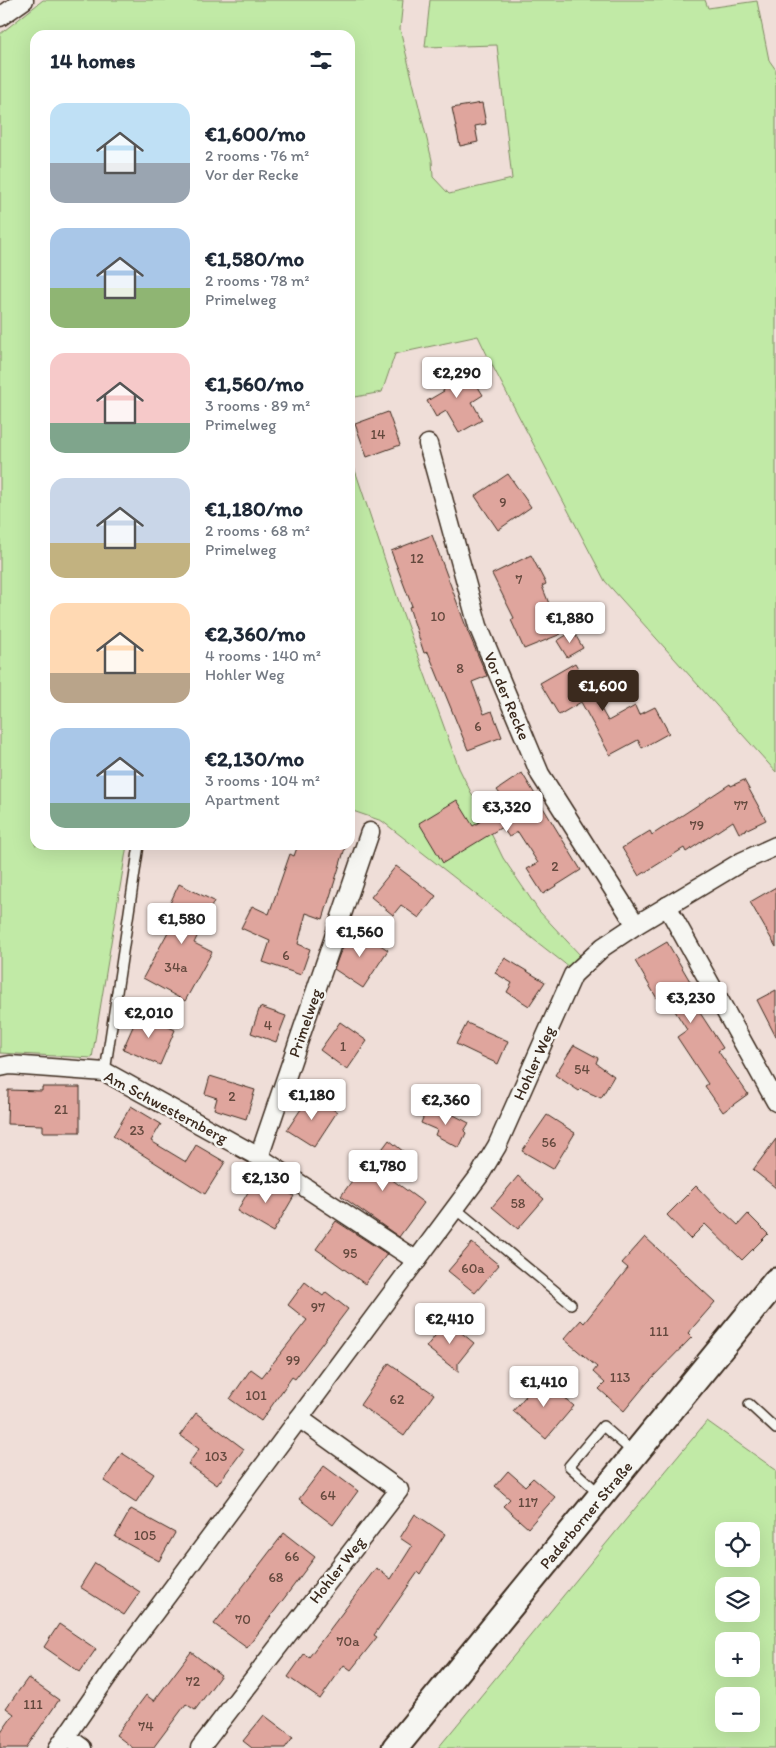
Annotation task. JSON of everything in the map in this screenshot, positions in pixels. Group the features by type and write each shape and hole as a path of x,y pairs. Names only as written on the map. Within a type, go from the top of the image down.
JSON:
{"main road":[{"name":"Paderborner Straße","path":"394,1748 636,1455 776,1281"}],"street":[{"path":"0,17 24,0"},
{"name":"Vor der Recke","path":"428,444 478,626 540,774 636,925"},
{"name":"Primelweg","path":"259,1157 370,832"},
{"name":"Hohler Weg","path":"82,1748 62,1742 114,1668 417,1261 497,1146 574,975 603,947 636,925 741,862 776,846"},
{"path":"666,906 776,1102"},
{"name":"Am Schwesternberg","path":"0,1067 10,1065 105,1072 259,1157 417,1261"},
{"name":"Hohler Weg","path":"200,1748 399,1490 299,1418"}],"lane":[{"path":"105,1072 139,850"},
{"path":"455,1208 571,1304"},
{"path":"748,1404 776,1429"},
{"path":"602,1496 568,1466 603,1426 636,1455"}],"green space":[{"path":"43,0 403,0 400,29 432,160 433,177 449,194 512,179 497,45 425,47 430,0 705,0 708,8 757,1 769,60 776,70 776,772 605,581 478,336 395,354 382,392 355,397 355,30 30,30 30,850 126,850 92,1058 0,1053 0,34"},
{"path":"355,470 403,614 459,768 503,858 539,911 580,955 569,967 382,821 355,812"},
{"path":"707,1421 776,1470 776,1748 438,1748"}],"building":[{"path":"482,103 486,124 475,126 478,142 460,146 452,108"},
{"path":"454,363 466,384 473,379 483,395 472,402 482,420 459,433 446,411 436,417 427,401 444,391 435,374"},
{"path":"388,412 400,445 367,457 355,424"},
{"path":"508,474 531,507 498,530 475,496"},
{"path":"432,535 468,632 487,676 472,682 484,714 492,711 502,737 468,750 428,652 424,653 409,607 412,606 391,551"},
{"path":"531,555 546,584 542,586 561,634 524,649 511,620 514,618 492,574"},
{"path":"573,631 583,648 567,657 557,641"},
{"path":"575,663 608,721 635,706 639,715 655,707 669,733 642,748 638,740 610,755 581,702 559,715 540,683"},
{"path":"522,773 581,870 543,894 527,869 538,863 518,832 509,837 502,827 443,863 419,823 457,800 473,826 507,804 497,790"},
{"path":"744,780 766,820 739,833 733,821 686,852 684,848 639,876 622,848 650,831 652,835 730,784 731,786"},
{"path":"296,850 344,850 323,919 306,913 298,944 310,949 301,975 263,962 270,941 241,928 252,906 269,914 290,854 294,856"},
{"path":"396,866 436,896 419,918 401,905 393,915 371,897"},
{"path":"179,884 214,901 194,943 212,952 185,1001 143,978 175,919 165,914"},
{"path":"776,887 776,947 750,902"},
{"path":"356,929 388,950 363,988 334,969 340,953"},
{"path":"667,942 694,988 687,993 723,1048 718,1051 748,1094 723,1112 705,1086 708,1084 677,1037 687,1030 670,1003 662,1007 635,961"},
{"path":"505,958 545,982 529,1006 507,992 512,983 495,973"},
{"path":"776,990 776,1037 757,1000"},
{"path":"260,1007 286,1016 276,1042 251,1033"},
{"path":"139,1013 175,1030 160,1065 123,1049"},
{"path":"340,1022 367,1041 347,1070 320,1050"},
{"path":"467,1023 508,1041 498,1064 456,1044"},
{"path":"574,1045 598,1058 596,1063 614,1076 601,1098 581,1089 579,1091 555,1075"},
{"path":"210,1076 255,1090 246,1119 214,1109 217,1098 205,1094"},
{"path":"42,1087 80,1087 80,1132 43,1132 43,1125 7,1124 8,1090 42,1091"},
{"path":"311,1094 337,1112 314,1147 287,1130"},
{"path":"428,1105 446,1113 446,1111 469,1123 464,1131 466,1133 459,1148 435,1135 437,1130 421,1123"},
{"path":"131,1106 161,1124 151,1141 186,1162 196,1145 225,1162 205,1194 113,1136"},
{"path":"547,1115 575,1133 553,1169 522,1151"},
{"path":"776,1139 776,1188 753,1170"},
{"path":"389,1140 404,1152 387,1176 424,1203 399,1237 341,1196 367,1160 371,1164"},
{"path":"258,1175 294,1196 273,1232 237,1211"},
{"path":"518,1176 544,1199 518,1229 492,1207"},
{"path":"696,1186 722,1213 724,1212 738,1225 748,1214 768,1234 742,1260 705,1224 690,1239 667,1215"},
{"path":"336,1221 387,1254 365,1284 316,1249"},
{"path":"645,1237 715,1302 688,1333 692,1337 647,1383 624,1411 599,1389 605,1383 593,1372 597,1367 564,1339 581,1320 584,1323 628,1268 622,1263"},
{"path":"472,1243 499,1265 475,1293 448,1271"},
{"path":"305,1282 323,1296 326,1292 348,1309 295,1379 292,1377 261,1421 230,1399 251,1369 262,1377 307,1320 288,1305"},
{"path":"447,1321 474,1343 458,1363 458,1372 426,1347"},
{"path":"389,1363 434,1394 404,1436 360,1405"},
{"path":"541,1378 574,1406 546,1439 513,1411"},
{"path":"196,1413 244,1449 217,1485 188,1464 199,1449 180,1435"},
{"path":"122,1453 154,1474 136,1502 104,1481"},
{"path":"324,1466 358,1491 333,1525 299,1499"},
{"path":"508,1471 525,1486 533,1478 555,1497 528,1528 503,1506 510,1499 495,1486"},
{"path":"131,1509 175,1533 159,1561 115,1537"},
{"path":"415,1514 445,1534 420,1574 418,1572 374,1635 377,1637 351,1670 344,1665 320,1699 288,1677 304,1654 309,1657 376,1568 391,1579 412,1546 400,1538"},
{"path":"284,1533 315,1557 247,1648 214,1624"},
{"path":"95,1563 140,1592 124,1615 80,1587"},
{"path":"59,1624 96,1649 80,1672 44,1647"},
{"path":"191,1652 221,1675 195,1710 186,1704 153,1748 133,1748 116,1735 146,1695 154,1701"},
{"path":"28,1678 59,1700 26,1748 0,1748 0,1734 14,1714 6,1708"},
{"path":"264,1715 293,1737 285,1748 252,1748 243,1741"}]}
